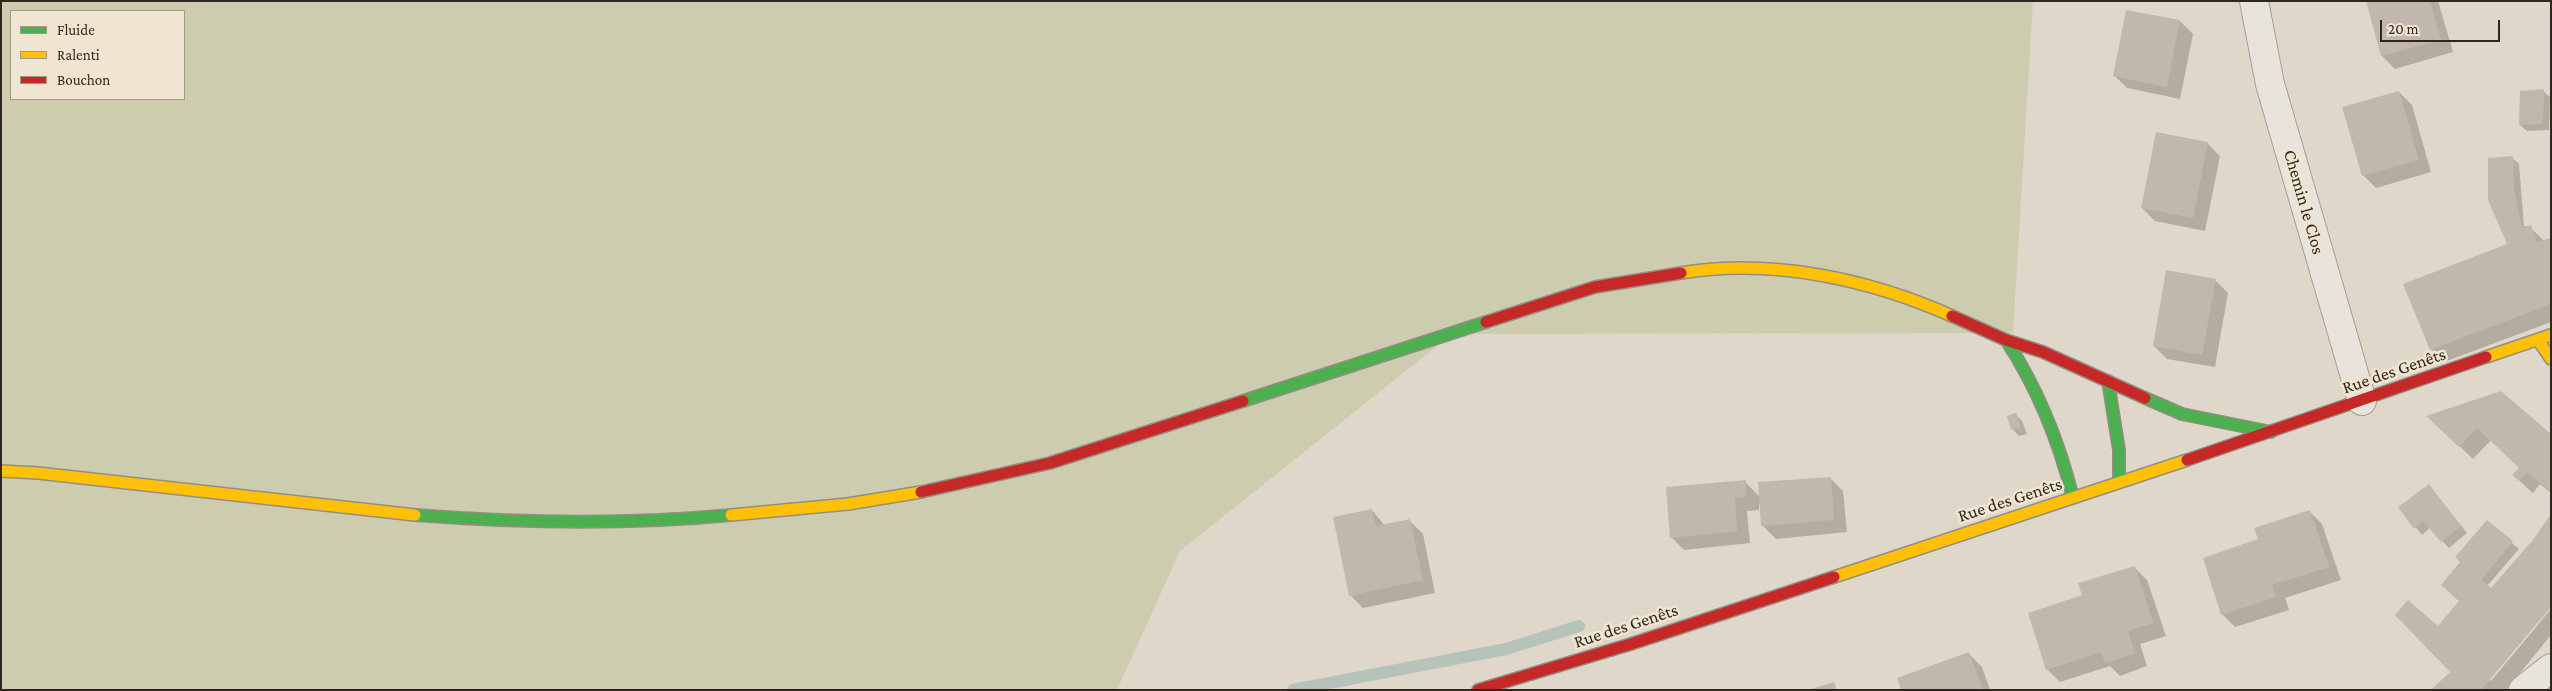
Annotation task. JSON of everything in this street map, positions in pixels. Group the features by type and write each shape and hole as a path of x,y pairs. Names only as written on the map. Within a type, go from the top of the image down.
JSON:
{"street":[{"name":"Chemin le Clos","path":"2254,1 2270,84 2362,400"},
{"path":"1,471 38,473 391,513 495,521 694,518 848,504 943,488 1050,464 1595,288 1692,271 1742,268 1804,273 1871,285 1930,306 2006,340 2043,352 2182,414 2270,432"},
{"name":"Rue des Genêts","path":"1478,690 1631,644 2073,498 2551,335"},
{"path":"2006,340 2026,368 2038,393 2053,430 2073,498"},
{"path":"2538,340 2551,359"},
{"path":"2108,381 2119,450 2119,482"},
{"path":"2523,690 2551,668"}],"shaded area":[{"path":"1,1 2033,1 2013,333 1452,334 1180,551 1117,690 1,690"}],"building":[{"path":"2366,1 2430,1 2441,40 2381,56"},
{"path":"2126,10 2180,20 2167,87 2113,76"},
{"path":"2544,89 2543,124 2519,125 2520,91"},
{"path":"2399,91 2419,160 2362,176 2342,107"},
{"path":"2156,132 2208,142 2193,218 2141,208"},
{"path":"2513,156 2514,189 2522,228 2531,225 2537,242 2551,238 2551,304 2430,350 2403,284 2507,244 2488,200 2488,158"},
{"path":"2166,270 2216,279 2202,355 2153,346"},
{"path":"2501,391 2551,434 2551,492 2527,472 2519,481 2512,475 2519,468 2477,428 2459,447 2426,416"},
{"path":"2016,413 2021,427 2011,430 2007,416"},
{"path":"1831,477 1834,520 1761,526 1758,482"},
{"path":"1746,480 1746,497 1735,498 1737,531 1670,538 1666,487"},
{"path":"2429,484 2461,526 2441,542 2423,521 2414,529 2398,507"},
{"path":"1372,509 1376,526 1410,519 1423,580 1349,596 1333,517"},
{"path":"2310,510 2329,567 2272,585 2276,597 2221,615 2203,558 2258,539 2254,528"},
{"path":"2551,514 2551,607 2481,690 2431,690 2450,672 2395,615 2408,600 2438,626 2459,601 2441,585 2460,562 2455,557 2487,520 2513,541 2481,580 2491,588 2532,541"},
{"path":"2135,566 2153,623 2128,631 2135,653 2105,663 2101,652 2046,670 2028,613 2082,595 2078,583"},
{"path":"1969,652 1983,690 1901,690 1897,678"},
{"path":"1834,682 1837,690 1811,690 1811,689"}],"waterway":[{"path":"1293,690 1506,649 1579,626"}],"traffic: fast":[{"path":"1243,401 1486,322"},
{"path":"2006,340 2038,396 2061,456 2073,498"},
{"path":"2108,381 2119,450 2119,482"},
{"path":"2145,398 2182,414 2271,432"},
{"path":"415,515 573,522 613,522 731,515"}],"traffic: slow":[{"path":"1681,273 1715,269 1750,268 1820,275 1854,282 1887,292 1952,316"},
{"path":"2486,357 2551,335"},
{"path":"2538,340 2551,359"},
{"path":"1834,577 2187,460"},
{"path":"1,471 38,473 415,515"},
{"path":"731,515 848,504 921,492"}],"traffic: jam":[{"path":"1486,322 1595,287 1681,273"},
{"path":"1952,316 2006,340 2043,352 2145,398"},
{"path":"2187,460 2486,357"},
{"path":"921,492 1050,463 1243,401"},
{"path":"1478,690 1631,644 1834,577"}]}
